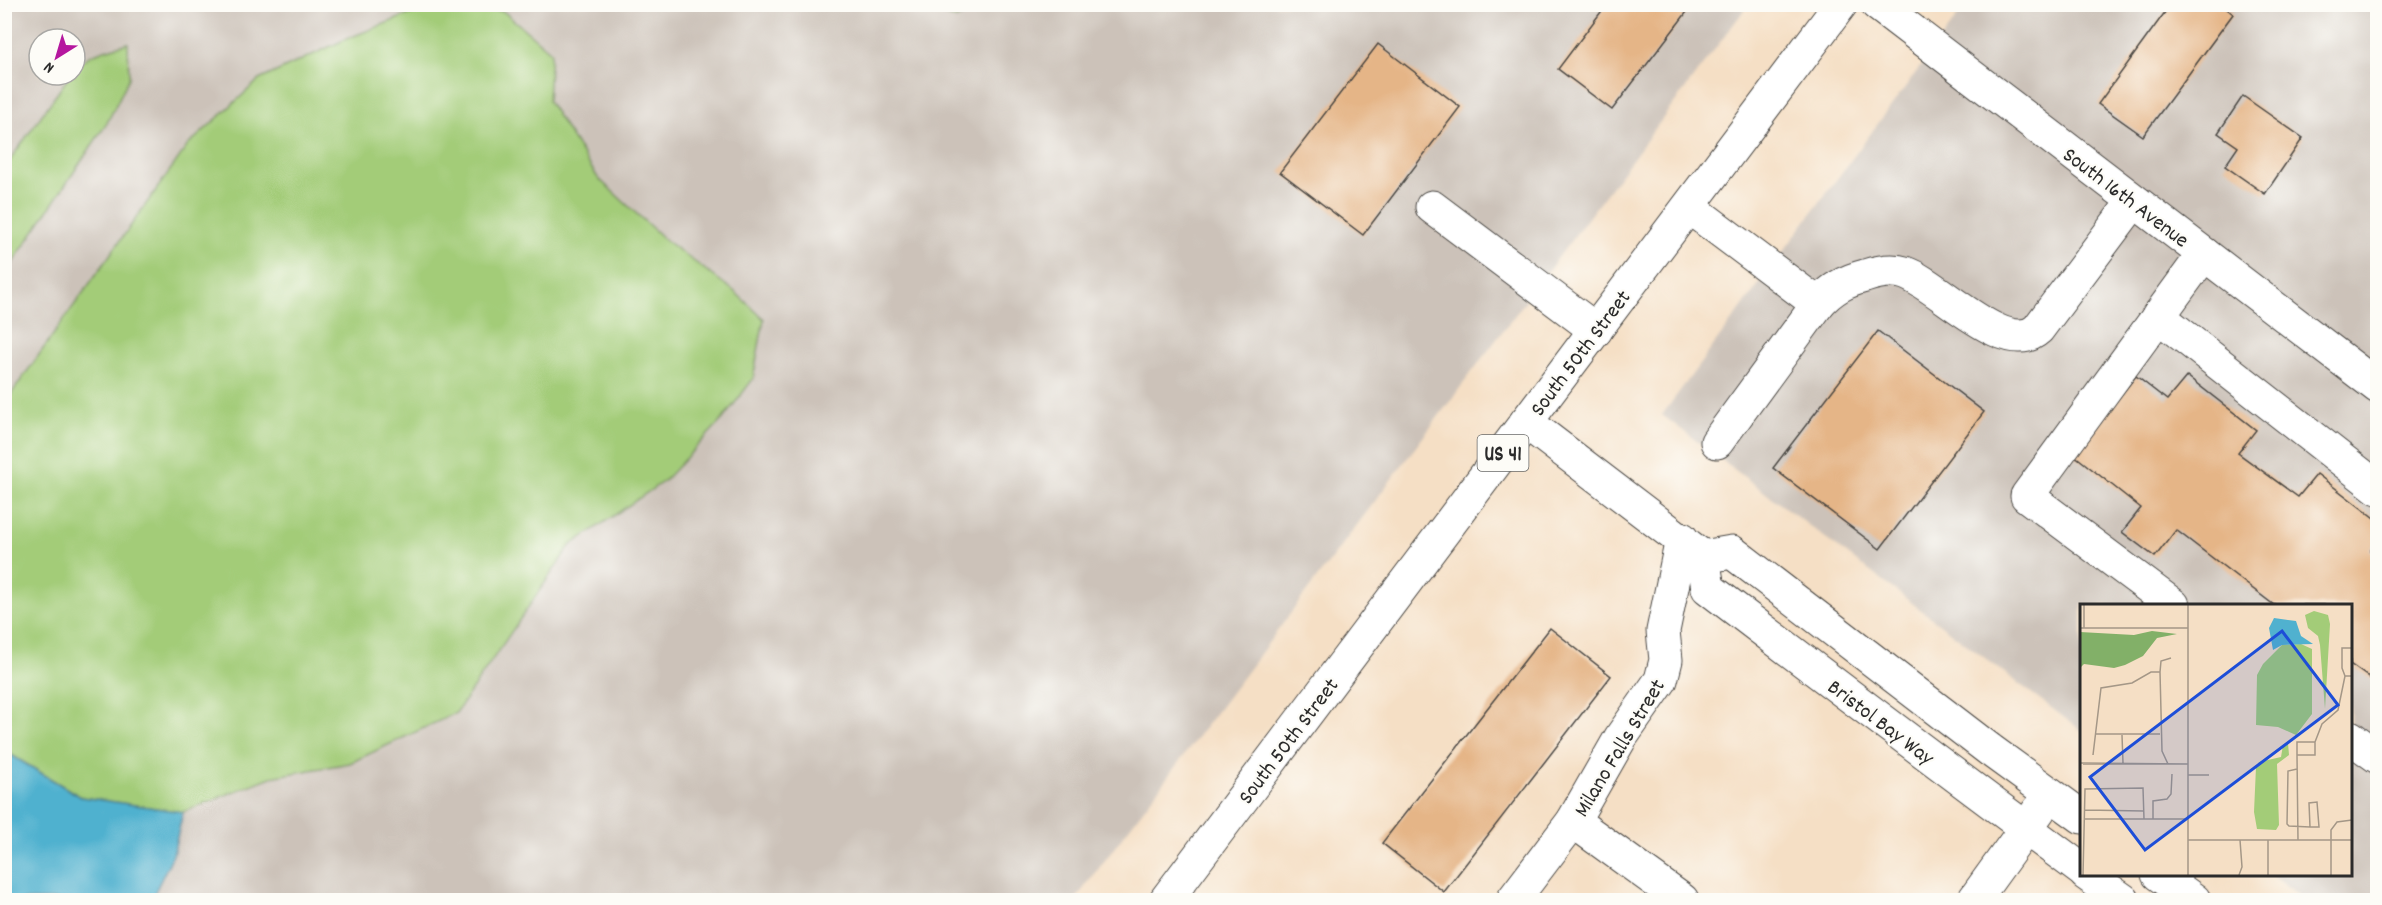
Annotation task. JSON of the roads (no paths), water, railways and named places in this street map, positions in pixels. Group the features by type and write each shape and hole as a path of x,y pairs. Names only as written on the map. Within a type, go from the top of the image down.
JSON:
{"street":[{"name":"South 50th Street","path":"1166,900 1841,4"},
{"name":"South 16th Avenue","path":"1877,4 2378,387"},
{"path":"1717,441 1818,304 1827,294 1849,280 1880,272 1903,272 1918,278 1991,329 2012,336 2029,335 2038,329 2134,201"},
{"path":"1432,207 1596,330"},
{"path":"1689,207 1818,304"},
{"path":"2172,604 2026,496 2204,254"},
{"path":"2158,316 2378,488"},
{"path":"1526,422 1693,548"},
{"name":"Bristol Bay Way","path":"2080,816 1990,750 1732,552 1693,548 1708,588 2080,868"},
{"name":"Milano Falls Street","path":"1514,900 1573,822 1621,737 1661,680 1666,660 1663,631 1693,548"},
{"path":"2352,738 2378,757"},
{"path":"1974,900 2050,794"},
{"path":"1573,822 1682,900"},
{"path":"2089,875 2123,900"},
{"path":"2161,875 2194,900"}],"water":[{"path":"4,751 81,797 183,812 173,855 151,900 5,900"}]}
